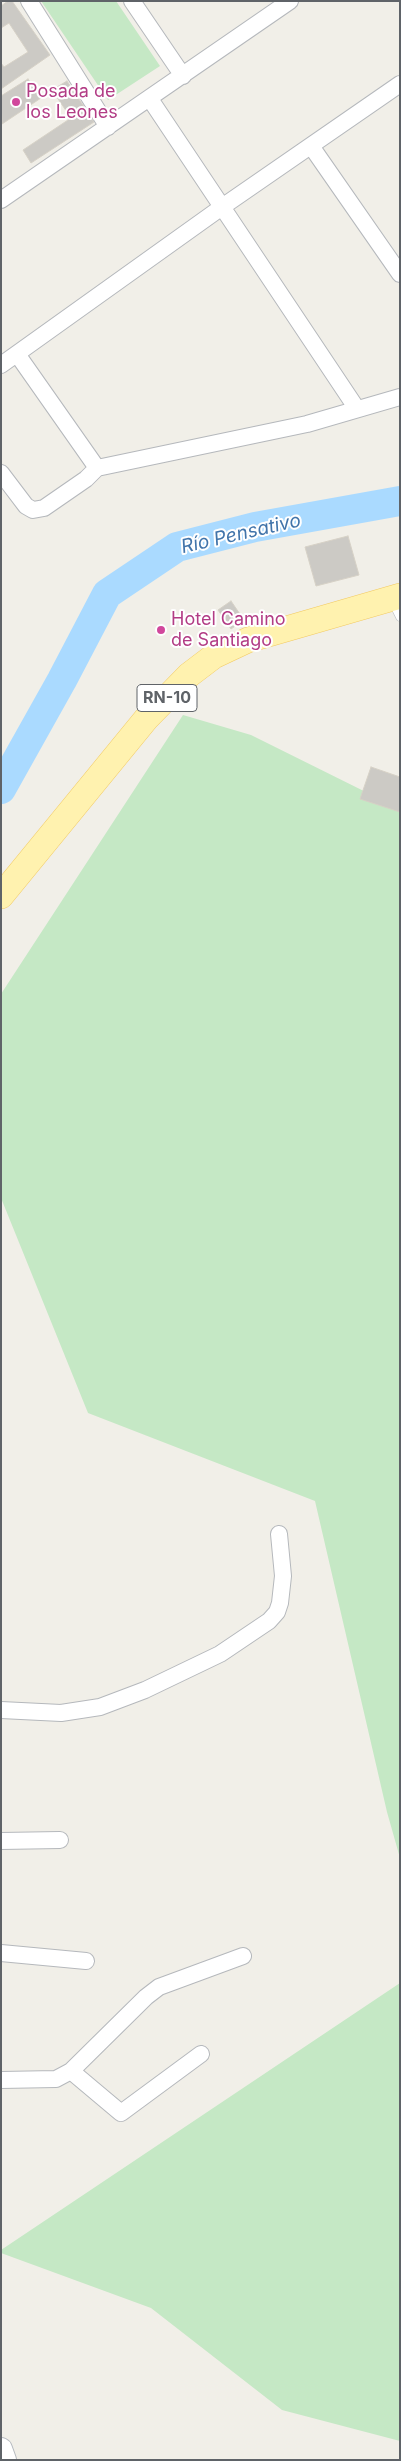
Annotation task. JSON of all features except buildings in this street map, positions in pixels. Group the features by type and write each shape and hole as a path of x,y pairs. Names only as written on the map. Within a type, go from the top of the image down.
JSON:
{"main road":[{"name":"RN-10","path":"1,896 146,719 189,676 214,656 248,640 397,604"},
{"path":"1,2449 5,2460"}],"street":[{"path":"29,1 108,127"},
{"path":"132,1 183,76"},
{"path":"1,200 290,1"},
{"path":"1,365 222,207 400,84"},
{"path":"150,99 358,409"},
{"path":"311,146 400,274"},
{"path":"18,354 97,468"},
{"path":"1,473 21,500 33,510 44,508 61,498 97,468 307,424 400,397"},
{"path":"1,1710 61,1713 100,1708 145,1690 220,1654 269,1621 277,1612 283,1576 278,1534"},
{"path":"1,1841 60,1840"},
{"path":"1,1953 86,1961"},
{"path":"1,2080 56,2079 71,2071 146,1997 159,1987 243,1956"},
{"path":"71,2071 118,2113 121,2113 202,2054"}],"green space":[{"path":"41,1 116,1 160,66 108,100"},
{"path":"183,715 251,735 400,809 400,1858 387,1812 315,1501 88,1413 1,1198 1,994"},
{"path":"400,1983 400,2441 282,2410 151,2308 1,2253 1,2250"}],"waterway":[{"name":"Río Pensativo","path":"1,789 62,680 107,594 177,547 255,527 400,501"}],"place":[{"name":"Posada de los Leones","path":"16,102"},
{"name":"Hotel Camino de Santiago","path":"161,630"}]}
